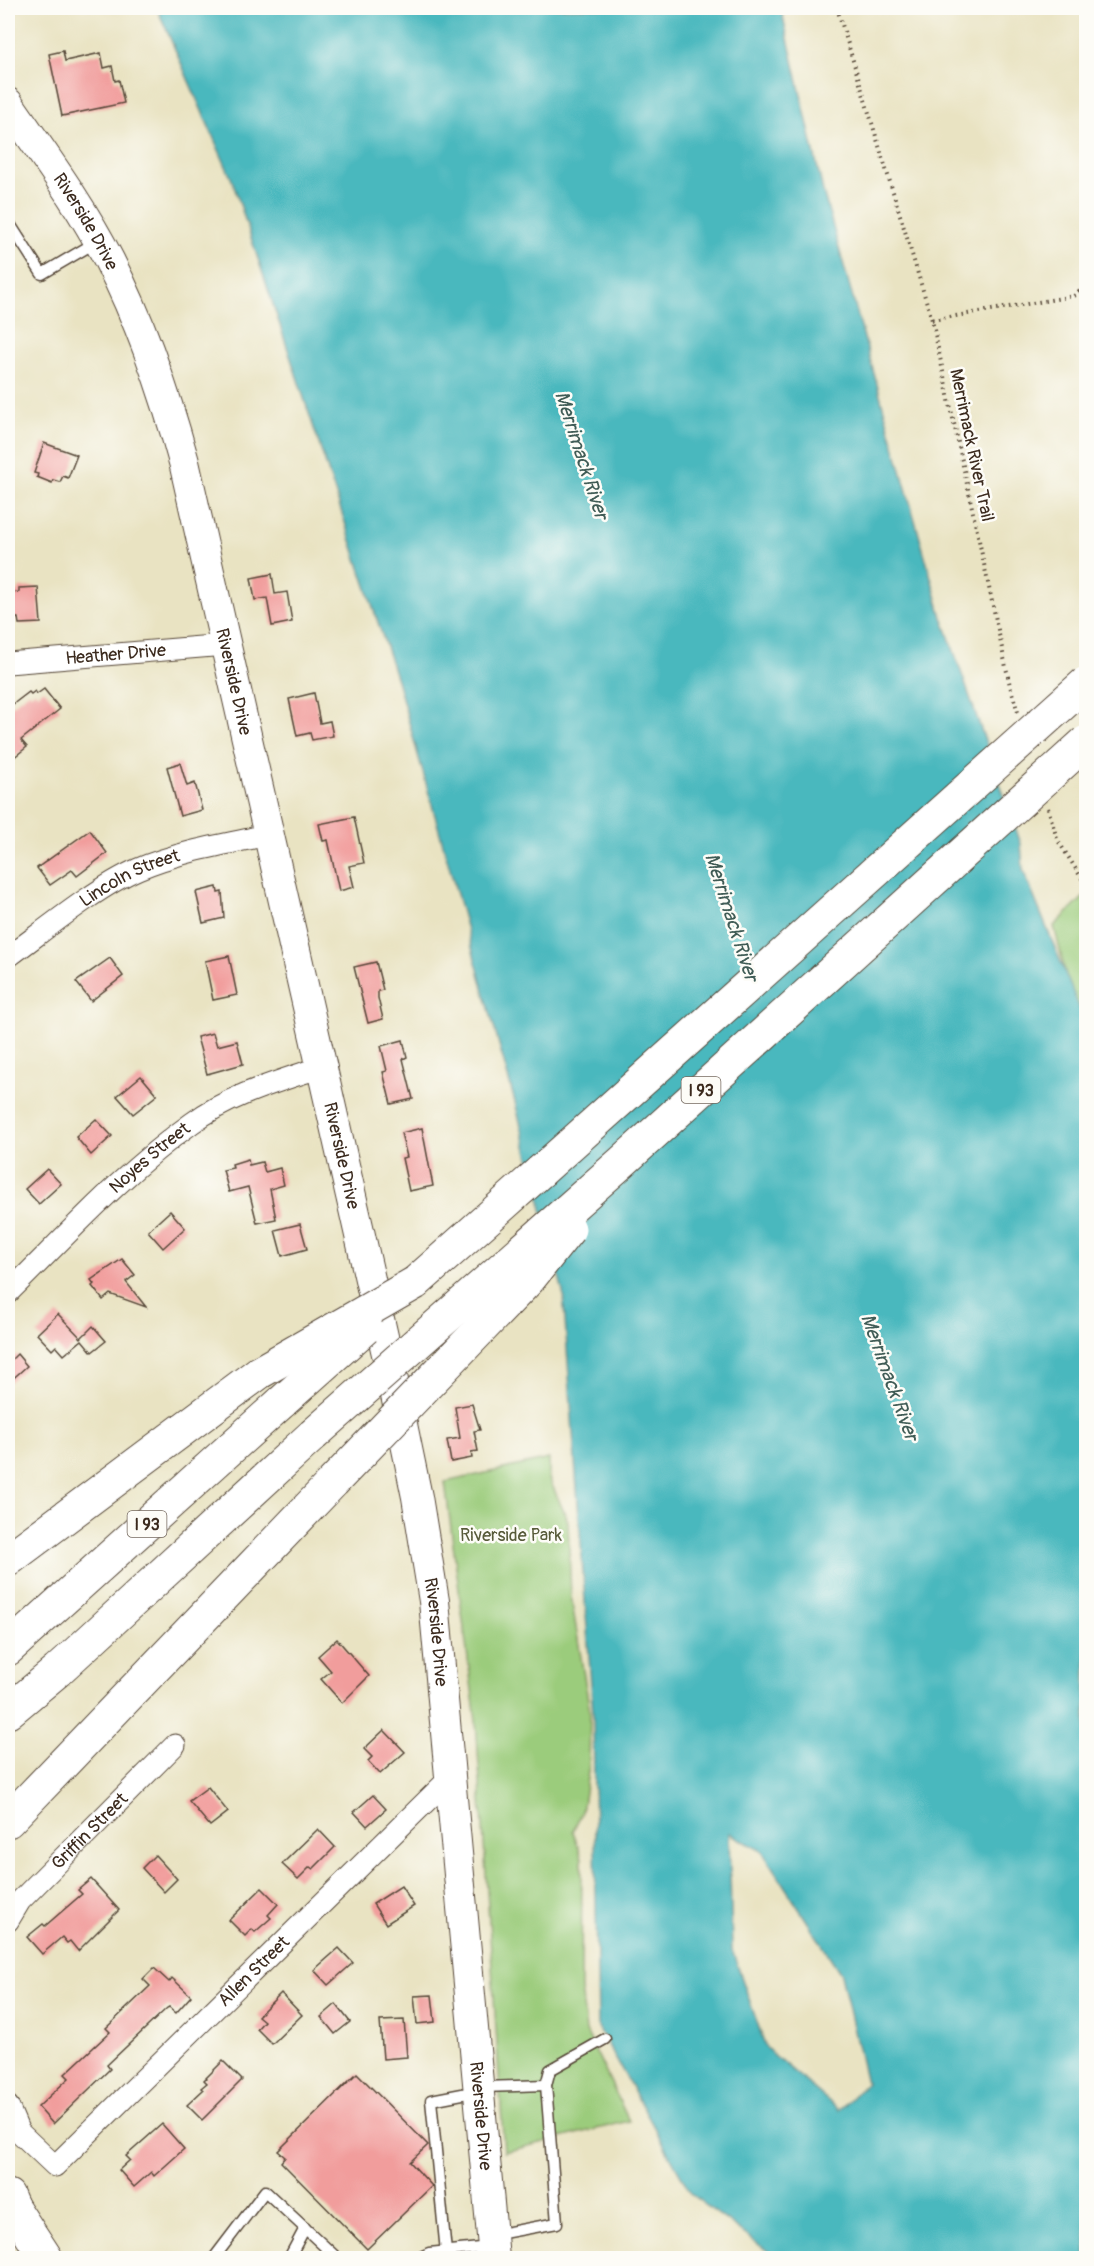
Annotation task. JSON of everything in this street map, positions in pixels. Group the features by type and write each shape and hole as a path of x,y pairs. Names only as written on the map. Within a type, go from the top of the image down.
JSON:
{"main road":[{"name":"Riverside Drive","path":"8,103 51,165 110,261 165,394 184,462 364,1249 417,1497 434,1601 493,2247"},
{"name":"I 93","path":"8,1649 1086,683"},
{"name":"I 93","path":"8,1713 57,1671 313,1435 622,1162 1086,742"},
{"path":"8,1821 529,1279 622,1162"},
{"path":"8,1560 260,1372 415,1283"},
{"path":"9,2201 46,2259"}],"street":[{"name":"Heather Drive","path":"8,663 225,645"},
{"name":"Lincoln Street","path":"8,957 111,884 138,869 213,847 268,835"},
{"name":"Noyes Street","path":"8,1293 119,1185 193,1122 265,1086 321,1067"},
{"name":"Griffin Street","path":"8,1921 20,1901 175,1745"},
{"name":"Allen Street","path":"8,2106 19,2132 55,2166 451,1778"}],"lane":[{"path":"8,221 42,274 98,241"},
{"path":"419,2259 429,2253 493,2247 557,2223 546,2085 550,2070 605,2039"},
{"path":"446,2252 431,2100 479,2089 546,2085"},
{"path":"214,2259 265,2191 337,2259"},
{"path":"289,2259 305,2228"}],"path":[{"name":"Merrimack River Trail","path":"837,8 932,320 1010,686 1020,719"},
{"path":"932,320 1074,296 1086,284"},
{"path":"1047,806 1057,838 1086,885"}],"green space":[{"path":"1086,895 1086,1058 1054,926"},
{"name":"Riverside Park","path":"549,1459 549,1478 568,1521 571,1597 590,1712 589,1765 582,1812 573,1831 582,1858 581,1988 586,2031 629,2121 504,2152 476,1721 445,1482"}],"water":[{"name":"Merrimack River","path":"157,8 781,8 823,191 942,617 1021,844 1023,870 1086,1024 1086,2258 777,2258 692,2195 598,2027 593,1713 563,1292 515,1102 398,683 232,180","holes":["729,1833 762,1851 841,1974 866,2083 839,2110 766,2048 732,1950"]}],"building":[{"path":"63,51 65,61 101,53 104,68 112,66 115,81 119,80 124,103 62,116 49,54"},
{"path":"44,443 77,455 68,478 63,476 60,482 53,480 52,483 37,477 38,474 34,473"},
{"path":"272,574 275,594 287,592 292,622 272,626 267,598 255,600 251,578"},
{"path":"38,587 41,623 19,624 18,618 9,618 8,593 19,592 19,588"},
{"path":"44,689 60,709 21,740 27,747 8,762 8,708 29,692 31,694 35,691 37,694"},
{"path":"314,693 320,723 330,721 333,736 312,740 310,733 297,736 289,699"},
{"path":"180,763 187,786 195,783 202,810 180,816 167,767"},
{"path":"354,817 364,863 349,866 354,887 339,891 328,840 323,841 319,824"},
{"path":"90,830 107,853 77,876 72,870 50,885 37,868"},
{"path":"217,887 218,893 222,892 224,918 203,923 196,892"},
{"path":"229,956 237,995 213,1000 205,961"},
{"path":"110,958 123,976 91,1001 76,982"},
{"path":"376,962 383,990 378,991 378,998 383,1019 368,1023 354,967"},
{"path":"213,1033 217,1046 237,1041 243,1064 207,1074 197,1037"},
{"path":"403,1040 407,1057 403,1059 413,1099 391,1104 383,1072 387,1071 381,1046"},
{"path":"141,1076 157,1095 133,1114 117,1096"},
{"path":"96,1119 112,1136 91,1155 76,1137"},
{"path":"422,1128 433,1186 409,1191 402,1158 407,1157 401,1133"},
{"path":"248,1159 249,1165 262,1162 265,1172 280,1168 284,1185 270,1189 276,1219 257,1223 248,1187 229,1192 223,1170 233,1168 232,1164"},
{"path":"47,1169 61,1184 39,1204 25,1189"},
{"path":"170,1211 185,1228 163,1248 148,1231"},
{"path":"300,1224 307,1249 282,1256 275,1230"},
{"path":"122,1259 135,1275 126,1282 146,1307 110,1294 103,1300 92,1286 94,1284 91,1280"},
{"path":"58,1314 81,1338 93,1326 106,1341 92,1352 82,1340 64,1355 56,1346 52,1350 37,1334"},
{"path":"17,1354 27,1366 8,1383 8,1363"},
{"path":"472,1404 480,1430 474,1431 478,1451 471,1452 472,1458 451,1462 447,1440 460,1438 455,1407"},
{"path":"337,1639 369,1676 342,1703 321,1679 331,1671 318,1656"},
{"path":"384,1730 405,1752 380,1774 368,1761 372,1757 364,1749"},
{"path":"208,1787 228,1812 210,1826 189,1801"},
{"path":"373,1795 386,1809 367,1826 354,1812"},
{"path":"318,1829 335,1847 313,1869 310,1867 298,1879 282,1864"},
{"path":"155,1855 177,1879 164,1892 142,1868"},
{"path":"91,1879 119,1910 78,1951 70,1941 67,1943 62,1937 42,1954 27,1937 43,1924 45,1926 82,1894 78,1890"},
{"path":"401,1886 414,1906 386,1924 373,1904"},
{"path":"262,1888 278,1904 268,1915 271,1918 255,1932 252,1929 245,1936 229,1920"},
{"path":"339,1948 353,1963 328,1985 314,1970"},
{"path":"154,1968 169,1982 172,1978 191,1996 176,2013 169,2007 167,2008 107,2065 110,2069 53,2124 38,2107 69,2078 65,2074 110,2032 106,2028 150,1986 143,1979"},
{"path":"281,1993 302,2015 272,2044 257,2029 264,2021 258,2016"},
{"path":"432,1995 435,2022 417,2024 414,1996"},
{"path":"336,2004 350,2022 335,2034 321,2017"},
{"path":"404,2020 407,2057 383,2059 380,2021"},
{"path":"223,2061 242,2080 202,2120 187,2105 203,2090 201,2088 207,2083 204,2080"},
{"path":"357,2073 428,2145 410,2162 432,2186 367,2249 281,2162 285,2157 278,2151"},
{"path":"162,2124 184,2149 154,2176 151,2172 134,2187 119,2170 130,2160 126,2156"}]}
